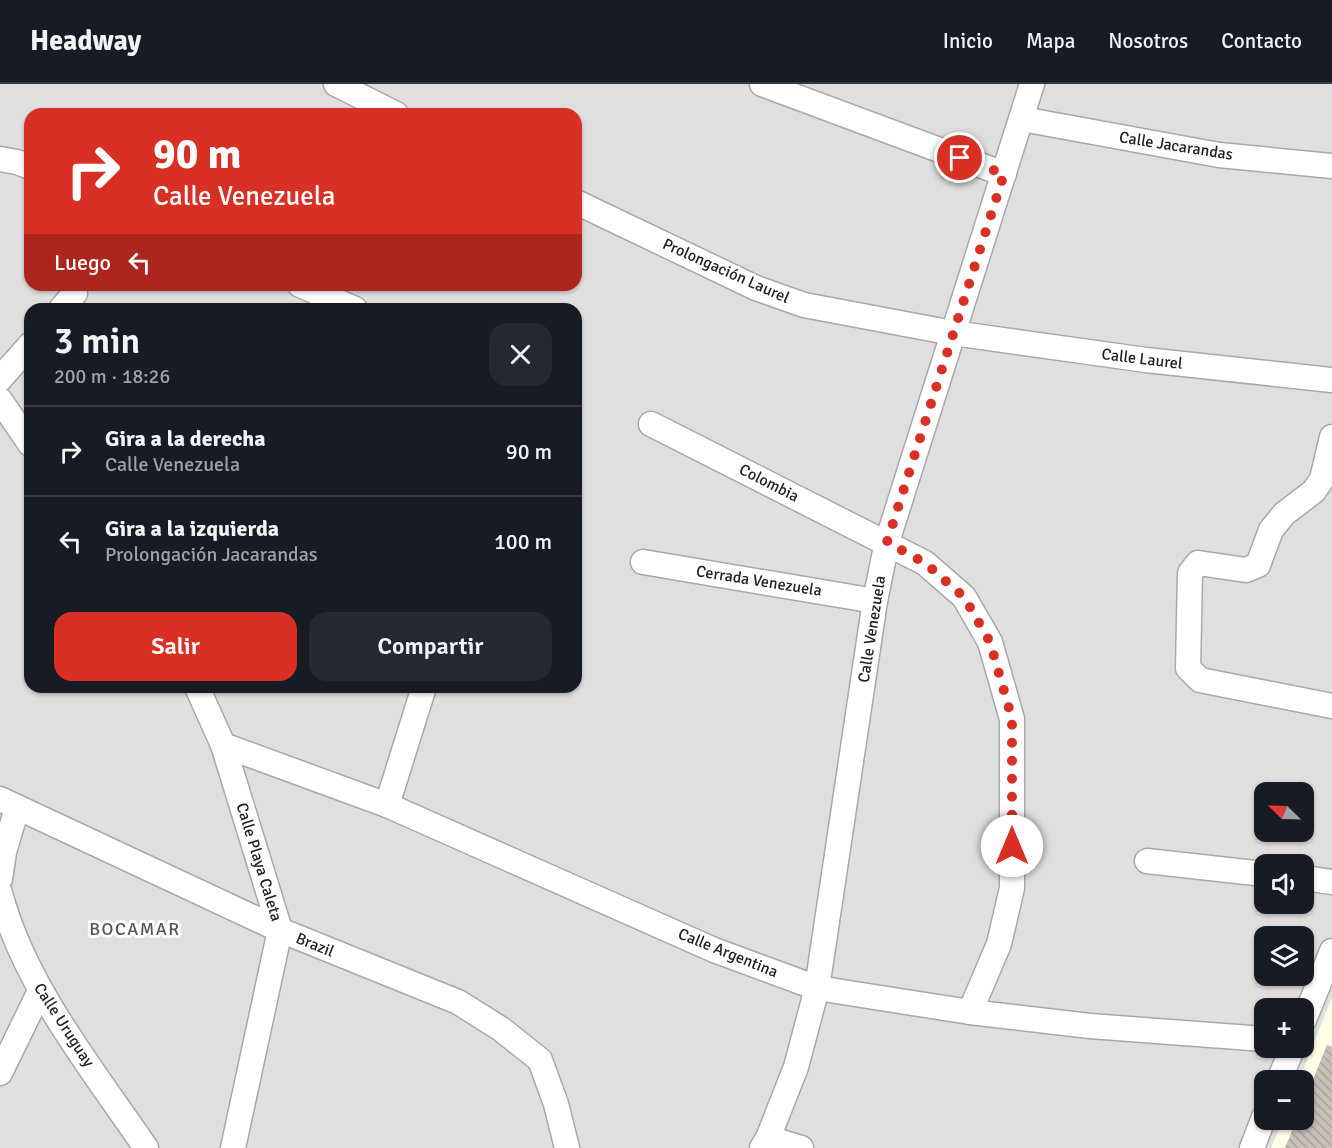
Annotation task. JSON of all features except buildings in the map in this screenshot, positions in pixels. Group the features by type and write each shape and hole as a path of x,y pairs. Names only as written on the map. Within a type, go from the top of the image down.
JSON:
{"street":[{"path":"336,84 384,108"},
{"path":"762,84 1004,174"},
{"name":"Calle Venezuela","path":"765,1143 796,1067 817,988 875,601 887,542 1032,84"},
{"name":"Calle Jacarandas","path":"1022,119 1219,154 1332,166"},
{"path":"0,159 24,165"},
{"name":"Prolongación Laurel","path":"582,205 756,288 794,302 953,333"},
{"path":"314,291 341,303"},
{"name":"Calle Laurel","path":"953,333 1146,360 1332,380"},
{"path":"0,379 24,352"},
{"path":"0,400 24,435"},
{"name":"Colombia","path":"651,424 925,563 964,597 990,642 1012,719 1012,888 999,944 970,1012"},
{"path":"1332,437 1322,478 1314,491 1284,514 1270,530 1258,565 1246,570 1198,563 1190,573 1188,668 1200,680 1332,706"},
{"name":"Cerrada Venezuela","path":"643,562 875,601"},
{"name":"Calle Playa Caleta","path":"200,693 223,746 280,930 233,1148"},
{"path":"387,805 422,693"},
{"name":"Calle Argentina","path":"223,746 387,805 714,950 817,988 970,1012 1090,1026 1254,1038"},
{"path":"0,879 8,804"},
{"name":"Brazil","path":"8,804 280,930 458,1002 501,1029 540,1060 556,1104 567,1148"},
{"path":"1147,861 1254,873"},
{"path":"1314,880 1332,882"},
{"name":"Calle Uruguay","path":"0,893 6,917 40,991 146,1148"},
{"path":"1313,998 1332,951"},
{"path":"0,1073 40,991"},
{"path":"1252,1148 1259,1130"},
{"path":"765,1143 801,1148"}],"shaded area":[{"path":"0,84 1332,84 1332,1148 0,1148"},
{"path":"1332,997 1332,1148 1271,1148 1278,1130 1314,1130 1314,1070 1303,1070 1308,1058 1314,1058 1314,1042"}],"district":[{"name":"BOCAMAR","path":"135,929"}],"route":[{"path":"960,158 1004,174 887,542 925,563 964,597 990,642 1012,719 1012,846"}]}
